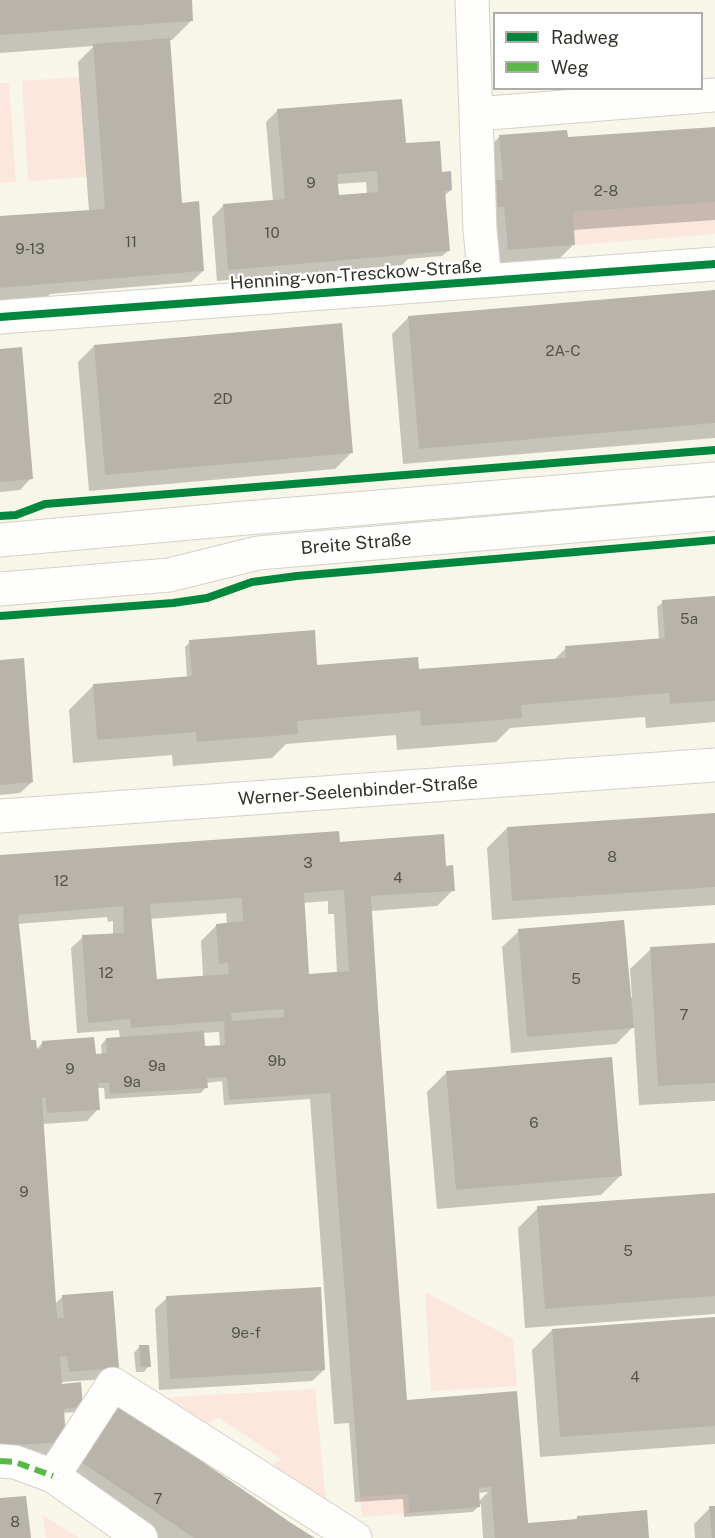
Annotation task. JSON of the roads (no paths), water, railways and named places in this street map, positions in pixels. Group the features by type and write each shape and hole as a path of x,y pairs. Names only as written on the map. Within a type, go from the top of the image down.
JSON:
{"street":[{"path":"472,0 480,230 485,281"},
{"path":"476,114 715,95"},
{"name":"Henning-von-Tresckow-Straße","path":"0,317 715,264"},
{"name":"Breite Straße","path":"0,540 715,479"},
{"name":"Breite Straße","path":"0,589 169,575 258,553 715,514"},
{"name":"Werner-Seelenbinder-Straße","path":"0,816 715,765"},
{"path":"53,1476 113,1384 355,1538"},
{"path":"0,1461 15,1462 53,1476 141,1538"}]}
